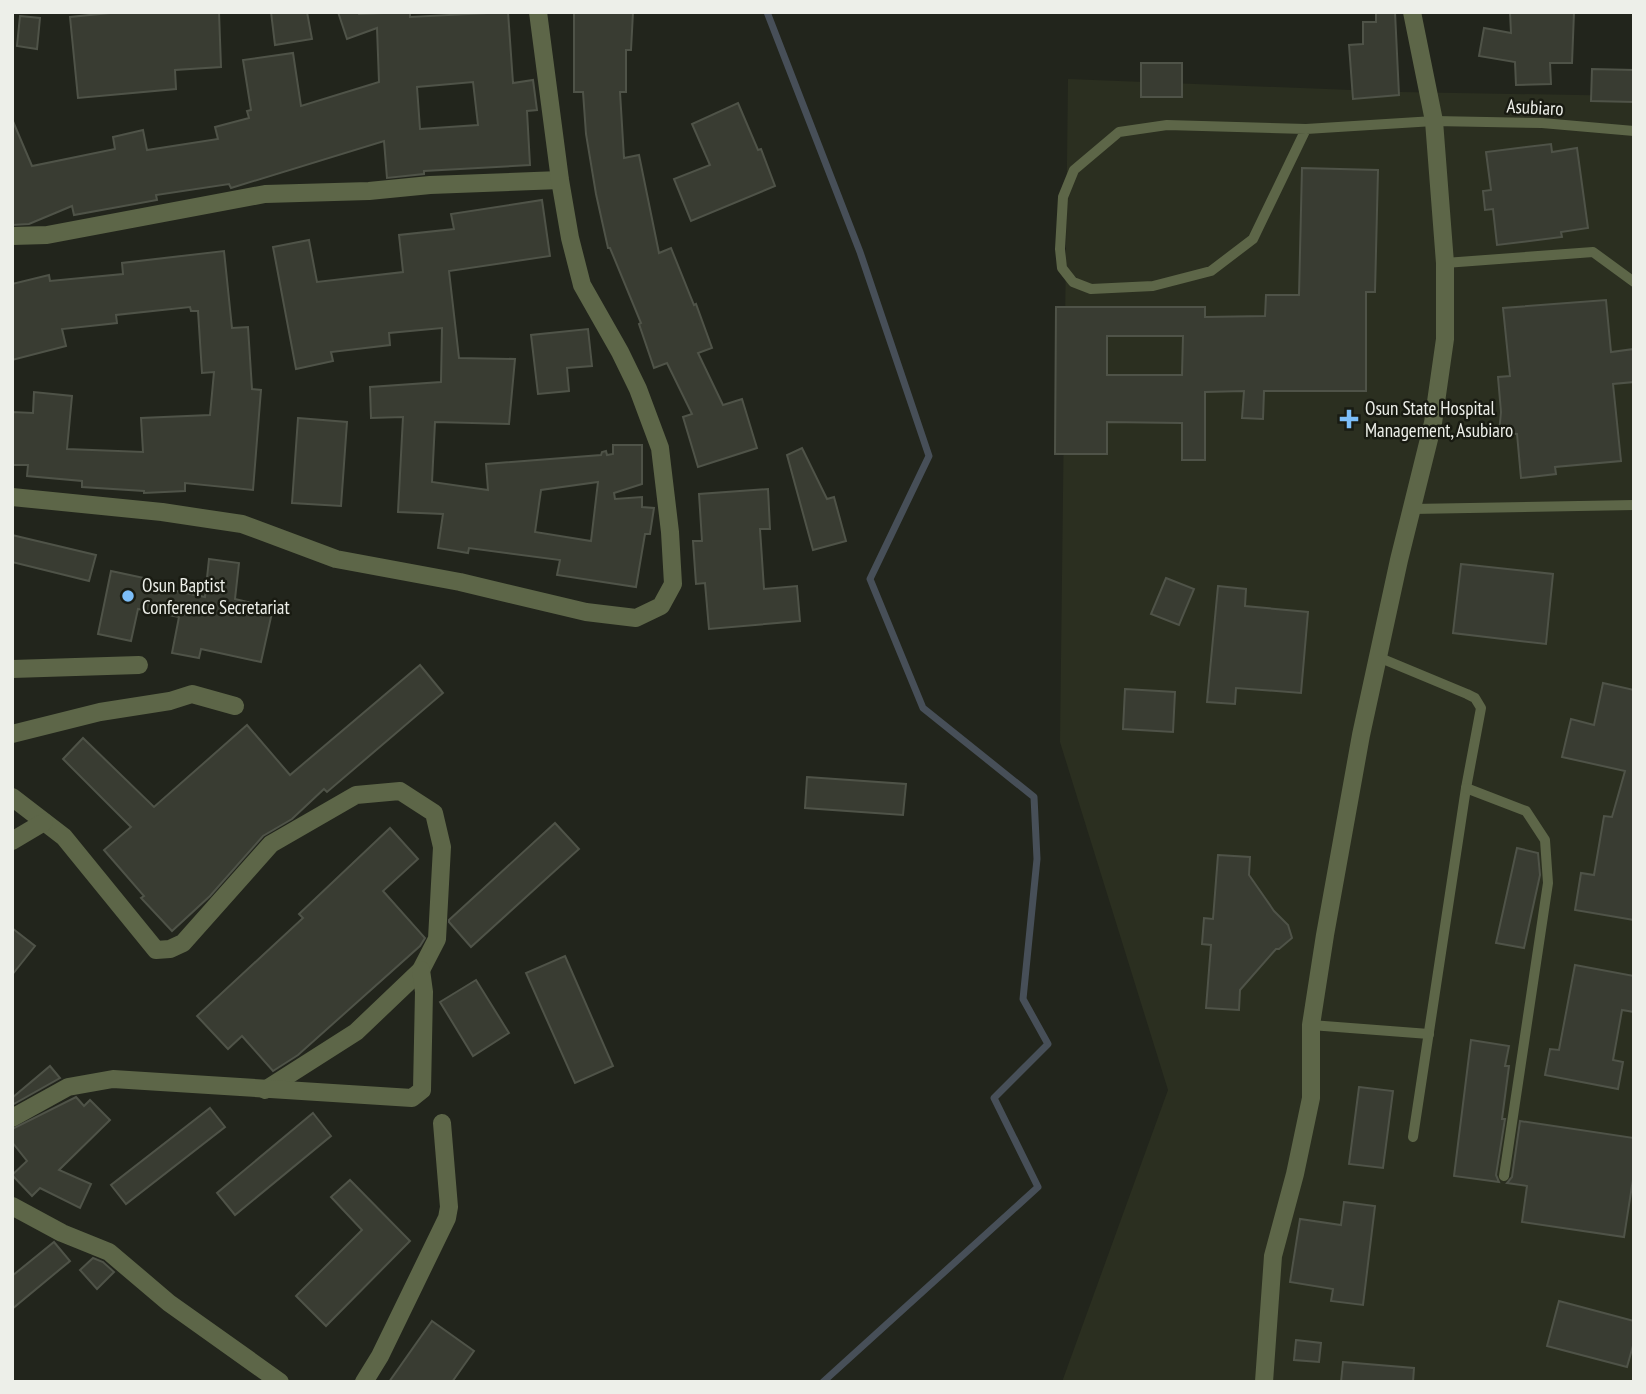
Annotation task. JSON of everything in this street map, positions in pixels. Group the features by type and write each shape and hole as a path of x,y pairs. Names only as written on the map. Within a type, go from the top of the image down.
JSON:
{"street":[{"path":"12,497 162,512 242,524 336,559 460,582 586,612 636,618 661,606 673,584 660,448 638,389 582,285 570,238 560,180 538,12"},
{"path":"1264,1382 1273,1256 1295,1174 1311,1098 1311,1025 1356,761 1433,422 1446,339 1445,263 1434,121 1412,12"},
{"path":"12,236 47,235 265,194 560,180"},
{"path":"12,669 139,665"},
{"path":"12,734 100,712 170,701 192,694 235,706"},
{"path":"12,797 64,838 156,950 170,949 183,943 271,844 356,795 400,792 435,813 442,847 437,939 421,970 356,1032 265,1090"},
{"path":"12,841 44,822"},
{"path":"12,1118 68,1087 113,1079 412,1098 422,1090 424,992 421,970"},
{"path":"364,1382 447,1218 449,1207 442,1123"},
{"path":"12,1206 62,1233 108,1252 169,1303 280,1382"}],"lane":[{"name":"Asubiaro","path":"1306,129 1253,239 1211,271 1153,286 1091,289 1073,282 1062,268 1060,249 1063,197 1074,170 1119,132 1167,125 1306,129 1434,121 1542,123 1634,131"},
{"path":"1445,263 1593,251 1634,282"},
{"path":"1412,509 1634,505"},
{"path":"1378,657 1475,698 1480,708 1412,1137"},
{"path":"1466,788 1526,811 1545,840 1548,883 1504,1176"},
{"path":"1311,1025 1429,1034"}],"shaded area":[{"name":"Osun State Hospital Management, Asubiaro","path":"1068,79 1402,92 1634,96 1634,1382 1062,1382 1168,1090 1060,742"}],"building":[{"path":"120,12 219,12 221,67 175,70 176,89 78,98 70,17"},
{"path":"271,12 307,12 312,39 275,45"},
{"path":"338,12 410,12 410,17 508,12 513,83 533,80 537,110 527,111 530,165 424,171 424,174 387,178 384,141 231,188 229,184 156,195 157,200 74,215 72,206 29,224 12,225 12,119 32,166 115,149 113,137 143,130 147,150 218,139 215,127 249,118 247,111 251,110 243,60 293,53 301,106 379,82 377,28 347,39","holes":["473,82 478,125 420,129 417,87"]},
{"path":"574,12 633,12 631,50 626,50 626,92 620,92 624,158 639,155 659,253 671,248 712,348 698,353 723,405 742,399 757,448 698,467 683,417 692,414 667,363 654,368 639,324 641,323 608,248 586,134 583,92 574,92"},
{"path":"1395,12 1399,95 1353,99 1349,45 1363,44 1363,22 1376,22 1376,13"},
{"path":"1510,12 1574,12 1572,63 1550,63 1551,84 1516,85 1515,62 1479,56 1484,28 1511,33"},
{"path":"20,16 40,18 37,49 17,46"},
{"path":"1141,63 1182,63 1182,97 1141,97"},
{"path":"1592,69 1634,70 1634,102 1591,101"},
{"path":"738,103 758,150 761,149 775,186 691,221 674,179 710,165 692,124"},
{"path":"1551,144 1552,152 1577,148 1588,228 1561,232 1562,237 1497,245 1493,209 1485,210 1483,191 1491,190 1486,152"},
{"path":"1302,168 1378,170 1375,292 1366,292 1366,391 1264,391 1263,419 1242,418 1244,391 1205,392 1205,460 1182,460 1182,423 1107,422 1107,454 1055,454 1056,307 1205,307 1205,317 1265,316 1266,295 1299,295","holes":["1107,336 1183,336 1182,375 1107,375"]},
{"path":"542,200 550,256 449,271 459,358 515,359 509,424 435,422 432,482 488,490 486,464 601,455 606,451 607,455 613,454 613,445 642,445 642,484 614,493 615,499 642,497 642,507 654,508 650,534 645,534 636,587 557,575 560,560 469,548 468,553 438,548 443,514 398,512 403,417 371,418 370,387 441,382 442,328 389,333 390,345 331,352 333,361 296,369 273,247 309,240 317,282 403,272 399,235 454,229 451,214","holes":["598,482 591,541 535,532 541,490"]},
{"path":"224,251 232,328 248,327 252,389 261,390 253,490 185,483 185,491 144,493 82,487 82,481 27,476 28,465 12,465 12,412 33,413 34,392 72,396 67,449 143,452 141,418 210,415 214,372 202,373 198,311 191,311 190,307 116,315 117,323 62,329 66,346 12,360 12,284 49,275 50,281 123,274 122,263"},
{"path":"1606,300 1611,352 1634,349 1634,382 1613,384 1621,461 1555,467 1556,474 1521,478 1517,434 1499,433 1501,412 1498,377 1510,376 1503,308"},
{"path":"588,329 592,366 567,368 569,391 538,394 531,335"},
{"path":"298,418 347,422 341,506 292,503"},
{"path":"802,448 827,499 834,497 846,541 813,550 787,455"},
{"path":"768,489 770,529 760,529 764,589 797,586 800,621 709,629 705,583 696,584 693,541 702,541 699,494"},
{"path":"12,535 96,555 89,581 12,562"},
{"path":"209,559 239,563 235,599 273,608 261,662 201,649 199,658 172,653 179,617 138,609 131,641 98,634 111,571 144,578 143,584 205,597"},
{"path":"1461,564 1553,574 1546,644 1453,633"},
{"path":"1166,578 1194,589 1179,625 1151,614"},
{"path":"1218,586 1246,589 1245,606 1308,612 1301,693 1236,688 1235,704 1207,702"},
{"path":"420,665 443,693 327,792 324,789 292,819 263,836 210,896 172,931 141,898 144,896 104,850 131,827 63,759 83,738 154,807 247,725 290,775"},
{"path":"1603,683 1634,690 1634,920 1575,910 1581,873 1594,875 1604,816 1612,817 1625,771 1562,757 1571,719 1594,725"},
{"path":"1125,689 1175,692 1173,732 1123,729"},
{"path":"807,777 906,784 903,815 805,808"},
{"path":"555,823 579,849 471,947 449,920"},
{"path":"390,828 418,859 383,891 425,938 420,946 298,1055 273,1071 242,1036 228,1049 197,1016 303,918 299,914"},
{"path":"1517,848 1538,853 1540,875 1524,948 1496,943"},
{"path":"1218,855 1250,857 1249,875 1274,911 1288,925 1292,938 1276,949 1240,990 1239,1010 1206,1008 1211,945 1202,944 1204,918 1213,919"},
{"path":"12,928 35,946 12,975"},
{"path":"565,956 613,1066 575,1083 526,973"},
{"path":"1575,965 1634,976 1634,1012 1622,1010 1613,1060 1623,1062 1618,1089 1545,1075 1550,1049 1559,1050"},
{"path":"476,980 509,1033 473,1056 440,1002"},
{"path":"1471,1040 1509,1046 1502,1119 1505,1119 1496,1175 1499,1182 1454,1176"},
{"path":"50,1066 60,1078 12,1105 12,1098"},
{"path":"1359,1087 1393,1091 1383,1168 1349,1164"},
{"path":"76,1097 84,1106 90,1100 110,1120 59,1170 91,1184 80,1208 40,1188 32,1196 12,1175 27,1161 12,1142 12,1129"},
{"path":"210,1108 225,1127 126,1204 111,1185"},
{"path":"313,1113 331,1136 235,1215 217,1193"},
{"path":"1520,1121 1634,1138 1634,1173 1624,1237 1522,1222 1527,1186 1507,1183 1512,1177"},
{"path":"350,1180 410,1241 326,1326 296,1296 362,1230 331,1197"},
{"path":"1344,1202 1375,1206 1363,1305 1331,1301 1333,1289 1290,1282 1300,1219 1341,1225"},
{"path":"54,1242 70,1261 12,1309 12,1276"},
{"path":"93,1258 103,1262 114,1272 97,1289 80,1270"},
{"path":"1559,1301 1634,1321 1634,1342 1627,1367 1547,1346"},
{"path":"432,1321 474,1351 452,1382 389,1382"},
{"path":"1296,1340 1321,1343 1319,1362 1294,1360"},
{"path":"1343,1362 1414,1368 1413,1382 1341,1382"}],"waterway":[{"path":"767,12 860,252 929,456 870,579 923,708 1034,797 1037,859 1023,999 1048,1044 994,1098 1038,1187 823,1382"}],"place":[{"name":"Osun State Hospital Management, Asubiaro","path":"1349,419"},
{"name":"Osun Baptist Conference Secretariat","path":"128,596"}]}
